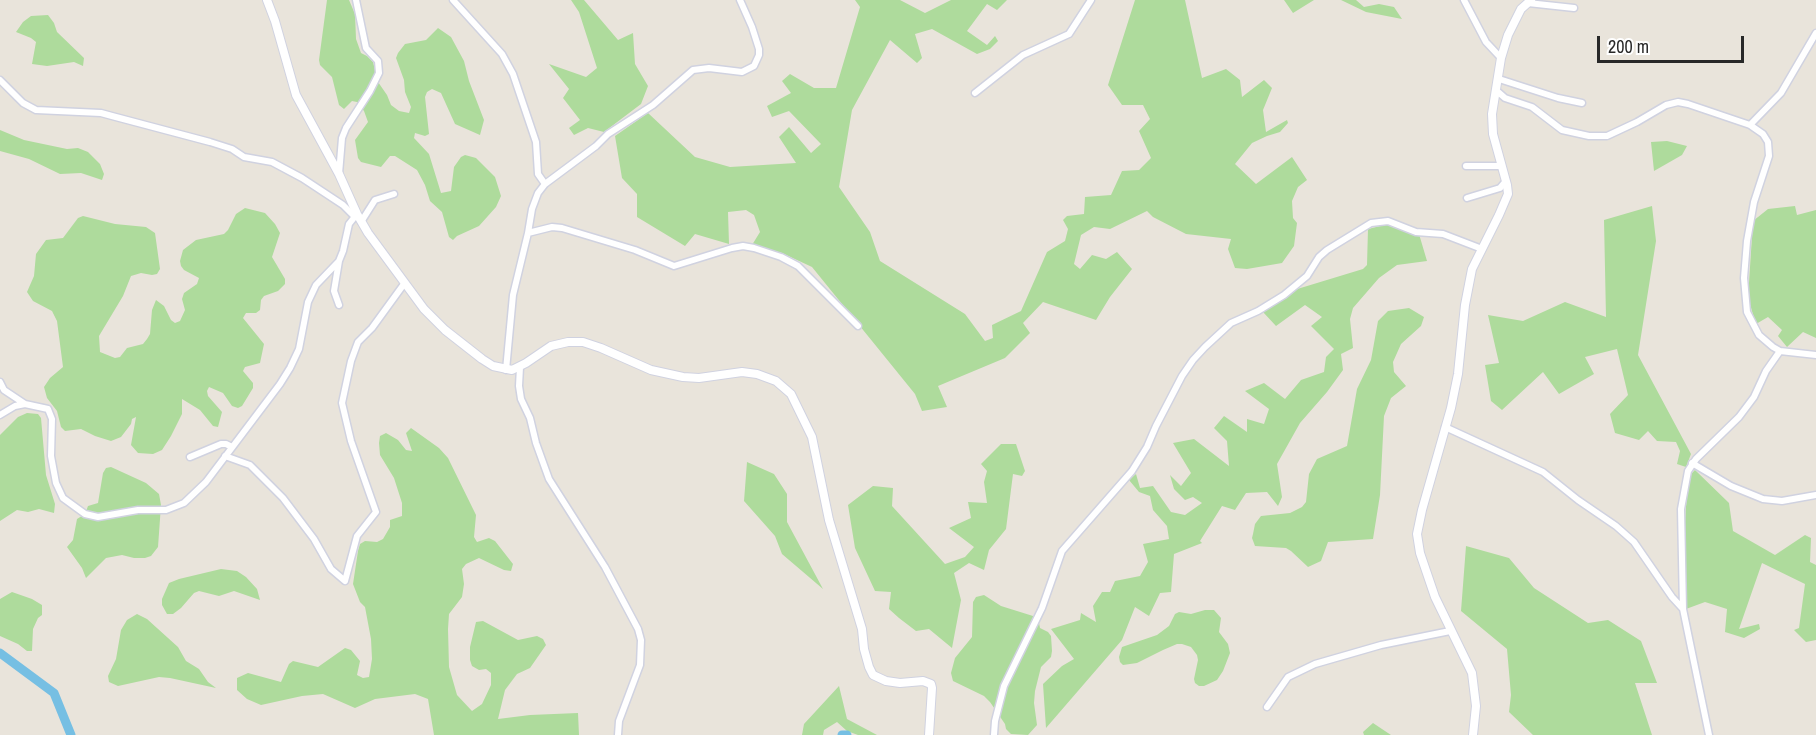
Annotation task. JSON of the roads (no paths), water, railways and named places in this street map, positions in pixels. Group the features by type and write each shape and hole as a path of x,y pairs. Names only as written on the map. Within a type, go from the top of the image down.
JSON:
{"street":[{"path":"267,0 296,96 339,174 357,217 404,284 445,330 482,359 506,370 520,367 550,346 568,342 583,342 651,370 699,378 742,372 757,374 785,387 798,404 812,437 830,520 862,629 869,667 873,675 886,681 900,683 923,681 931,684 929,735"},
{"path":"339,174 342,138 379,73 378,61 366,48 356,0"},
{"path":"453,0 502,54 513,74 536,142 538,174 545,184"},
{"path":"506,370 513,296 532,209 538,193 545,184 596,146 608,134 653,105 693,70 709,68 742,72 754,66 759,49 740,0"},
{"path":"975,93 1023,55 1069,34 1091,0"},
{"path":"1464,0 1486,42 1501,58"},
{"path":"1473,735 1476,706 1472,673 1465,654 1450,631 1427,575 1420,554 1417,534 1460,362 1469,278 1474,262 1506,199 1508,190 1492,127 1501,58 1515,20 1521,9 1530,1 1574,8"},
{"path":"1750,125 1780,93 1816,33"},
{"path":"1499,79 1558,98 1582,103"},
{"path":"0,80 23,103 36,110 112,116 228,147 244,157 272,162 302,178 357,217"},
{"path":"1497,91 1505,98 1532,107 1562,130 1589,136 1607,136 1672,103 1688,104 1750,125 1762,134 1768,142 1769,156 1751,215 1744,278 1747,312 1759,335 1776,349 1816,355"},
{"path":"1466,166 1501,166"},
{"path":"1467,198 1500,188 1506,181"},
{"path":"339,305 334,291 347,229 375,200 394,194"},
{"path":"994,735 995,721 1004,686 1042,608 1062,551 1132,471 1147,447 1182,376 1205,347 1231,323 1258,311 1284,295 1307,276 1319,257 1327,250 1371,223 1388,221 1416,232 1443,234 1482,249"},
{"path":"528,233 552,227 562,228 635,250 674,266 732,248 743,246 754,248 781,257 798,266 858,326"},
{"path":"0,382 4,390 25,404 48,409 52,419 53,472 59,491 73,507 92,516 138,510 166,510 178,506 206,482 280,384 299,349 305,312 313,290 339,261"},
{"path":"225,456 250,465 283,498 314,538 331,569 345,580 357,536 376,512 351,441 342,404 351,361 358,342 372,328 404,284"},
{"path":"1709,735 1683,609 1681,509 1686,479 1692,463 1739,417 1754,397 1775,357 1776,349"},
{"path":"520,367 521,399 530,418 536,443 549,478 605,567 638,629 641,640 640,664 619,721 618,735"},
{"path":"0,415 15,406 25,404"},
{"path":"1445,427 1543,472 1616,526 1634,542 1683,609"},
{"path":"190,457 221,444 232,447"},
{"path":"1692,463 1731,486 1763,499 1782,501 1816,495"},
{"path":"1268,707 1288,677 1315,664 1381,645 1450,631"}],"waterway":[{"path":"0,653 54,693 71,735"},
{"path":"842,735 847,735"}]}
